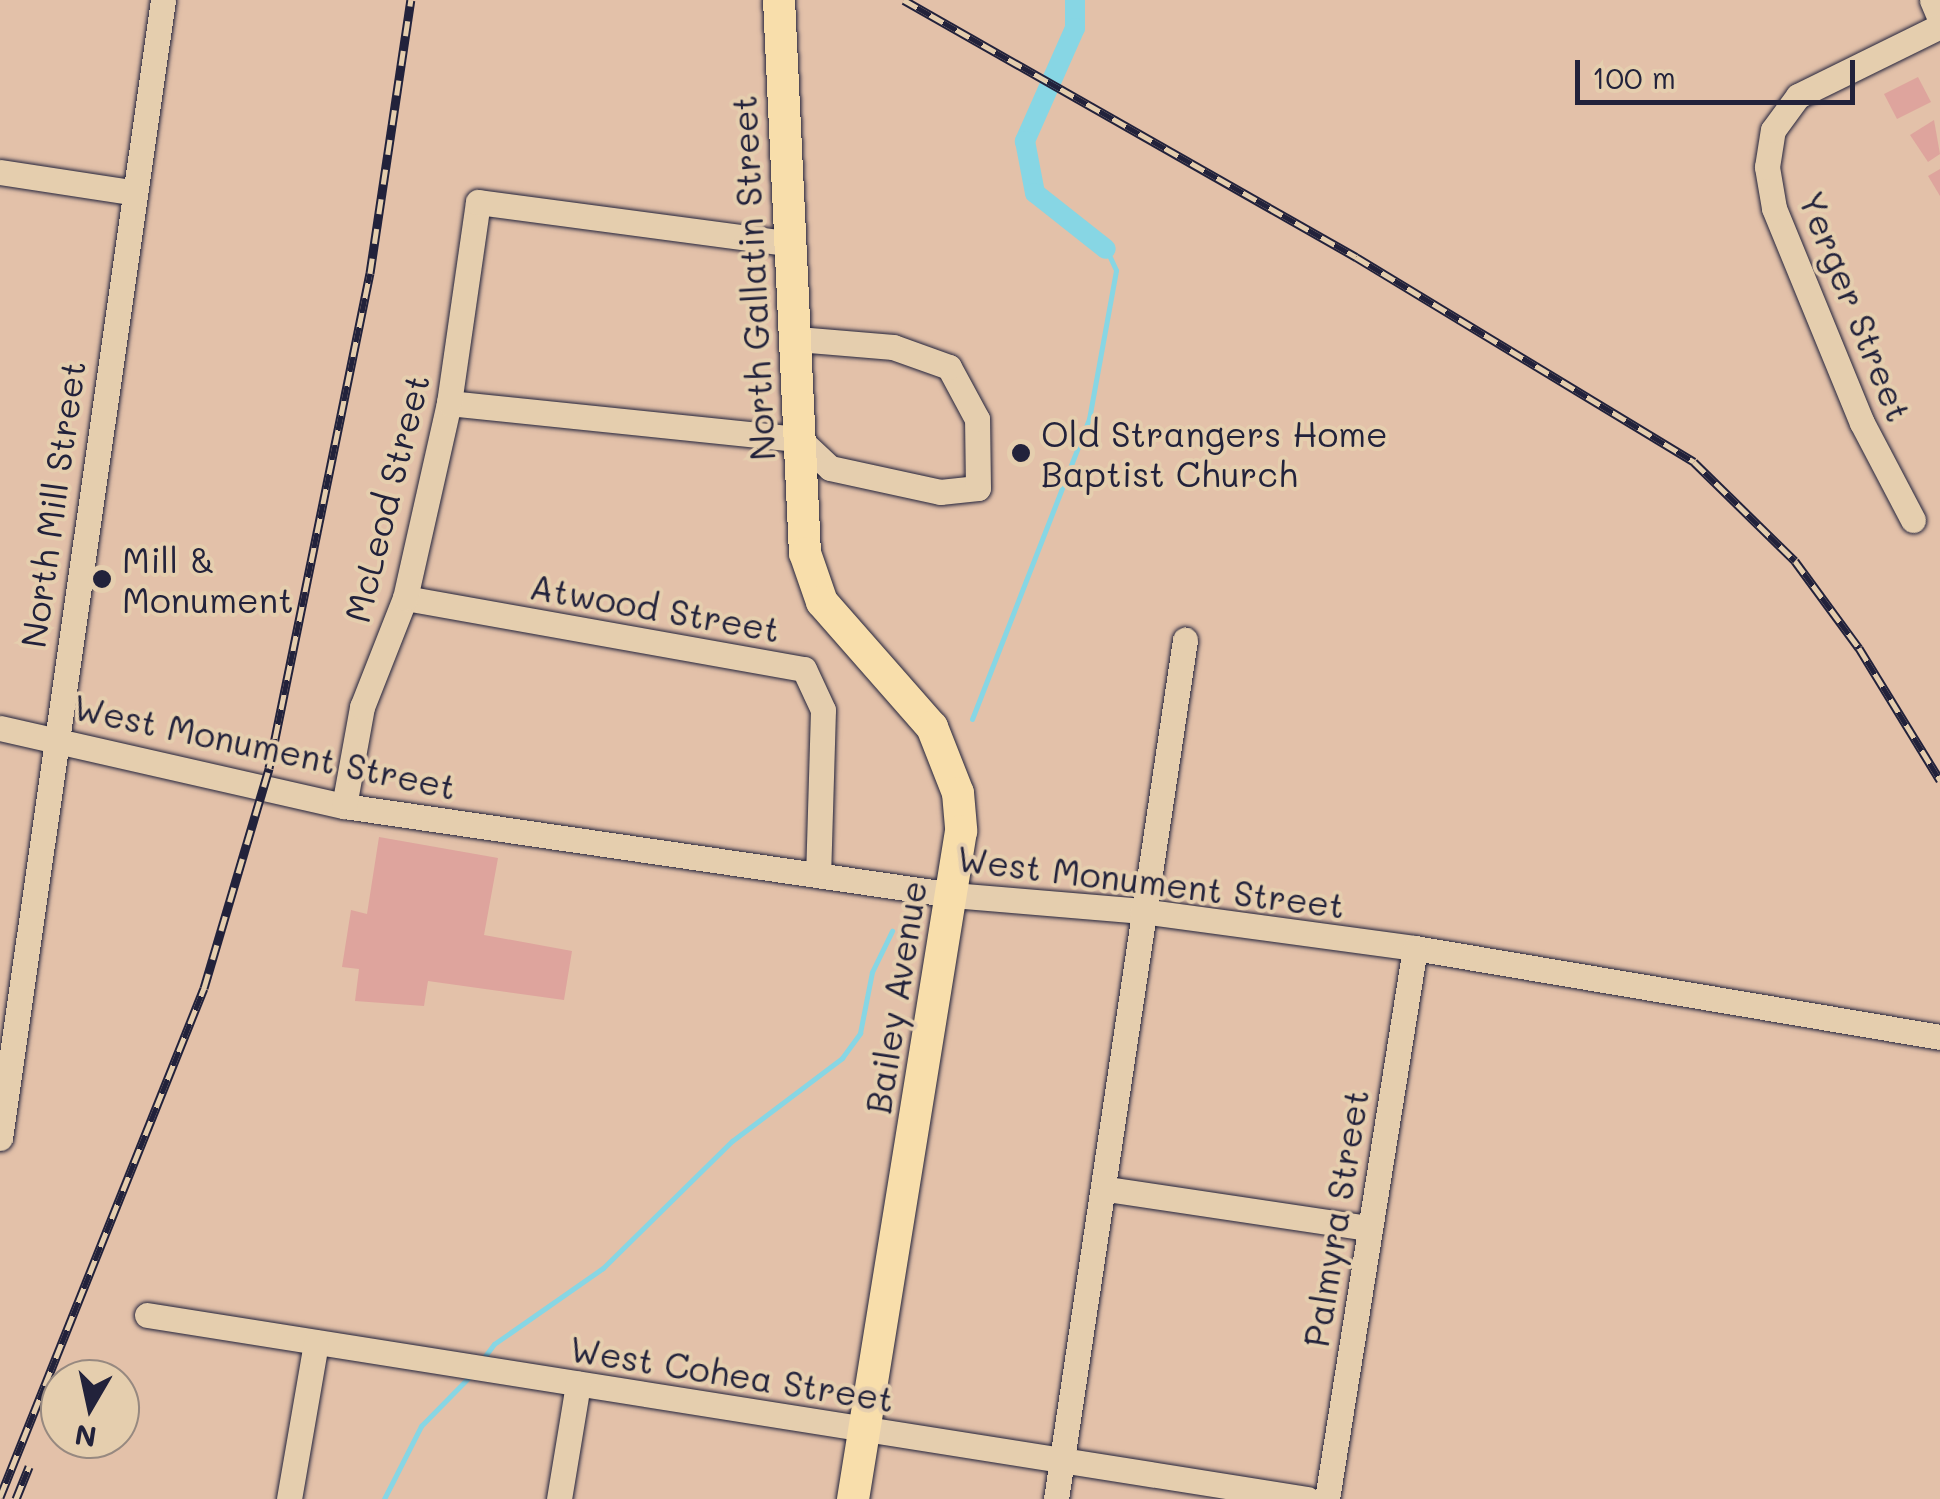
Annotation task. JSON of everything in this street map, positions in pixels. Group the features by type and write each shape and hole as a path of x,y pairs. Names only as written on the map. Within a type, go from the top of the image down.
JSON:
{"main road":[{"name":"North Gallatin Street","path":"779,0 806,552"},
{"name":"Bailey Avenue","path":"806,552 822,602 932,727 949,761 961,831 853,1499"}],"street":[{"name":"North Mill Street","path":"0,1138 6,1058 56,737 130,192 163,0"},
{"path":"1932,0 1940,18"},
{"name":"Yerger Street","path":"1913,520 1854,405 1774,208 1767,168 1773,130 1798,96 1940,26"},
{"path":"0,172 130,192"},
{"name":"McLeod Street","path":"344,806 362,708 405,598 448,403 478,202 790,244"},
{"path":"448,403 798,440 830,468 940,492 978,488 977,419 949,367 893,347 797,339"},
{"name":"Atwood Street","path":"405,598 804,668 822,710 818,875"},
{"path":"1056,1499 1106,1189 1142,911 1185,640"},
{"name":"West Monument Street","path":"0,728 56,737 344,806 953,895 1142,911 1415,948 1940,1037"},
{"name":"Palmyra Street","path":"1328,1499 1415,948"},
{"path":"1106,1189 1368,1228"},
{"name":"West Cohea Street","path":"146,1315 1306,1499"},
{"path":"290,1499 316,1342"},
{"path":"559,1499 578,1384"}],"building":[{"path":"1918,77 1931,102 1897,119 1884,94"},
{"path":"1934,120 1940,154 1928,162 1910,135"},
{"path":"1940,169 1940,196 1928,176"},
{"path":"379,837 498,858 484,935 572,951 564,1000 428,981 424,1006 355,1001 359,969 342,967 351,910 367,914"}],"waterway":[{"path":"1075,0 1075,28 1025,141 1035,193 1106,249"},
{"path":"972,719 1089,419 1116,270 1106,249"},
{"path":"482,1360 494,1344 603,1268 732,1141 842,1058 860,1033 872,972 892,931"},
{"path":"384,1499 421,1426 473,1373"}],"railway":[{"path":"0,1497 204,988 269,768 370,273 411,0"},
{"path":"904,0 1356,257 1694,462 1795,561 1859,648 1940,780"},
{"path":"16,1499 29,1466"}],"place":[{"name":"Old Strangers Home Baptist Church","path":"1021,453"},
{"name":"Mill & Monument","path":"102,579"}]}
